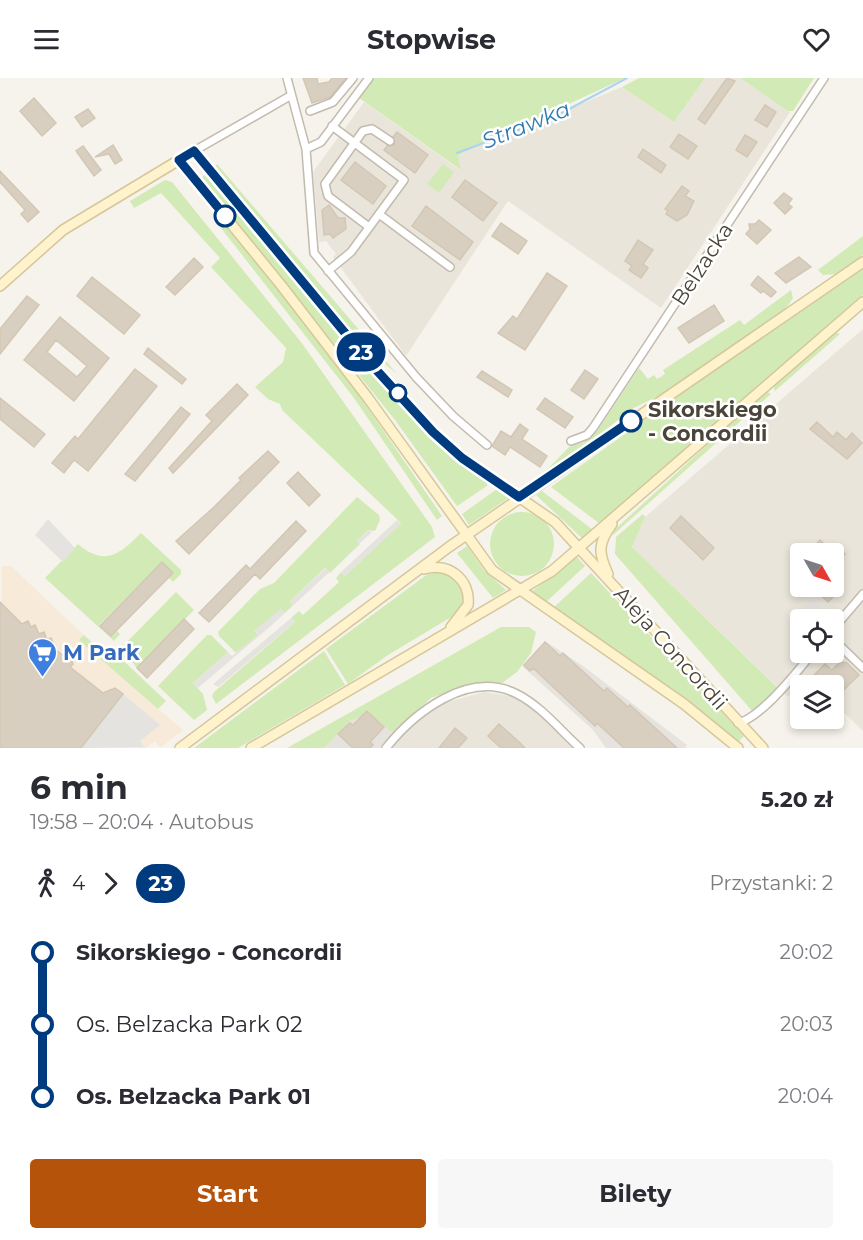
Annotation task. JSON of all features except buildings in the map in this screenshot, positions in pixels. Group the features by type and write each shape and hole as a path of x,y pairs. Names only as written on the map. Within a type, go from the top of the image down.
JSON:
{"street":[{"path":"287,78 306,149 314,249 328,271 416,377 453,416 487,445"},
{"path":"310,111 333,102 353,78"},
{"path":"306,149 318,144 369,78"},
{"name":"Belzacka","path":"571,441 587,435 593,428 824,78"},
{"path":"0,286 63,230 290,96"},
{"path":"328,271 348,255 404,180 332,126"},
{"path":"369,227 328,196 324,186 361,132 369,129 390,141"},
{"name":"Aleja Concordii","path":"194,151 370,363 433,432 462,458 550,517 763,748"},
{"name":"Aleja Concordii","path":"179,160 361,389 492,570 684,704 738,748"},
{"path":"379,214 450,267"},
{"path":"180,748 519,497 863,262"},
{"path":"251,748 543,578 863,302"},
{"path":"611,582 600,557 600,547 604,536 622,512"},
{"path":"420,571 432,567 449,569 461,581 468,593 468,605 464,613 441,637"},
{"path":"844,616 863,594"},
{"path":"844,650 863,668"},
{"path":"738,723 753,715 785,686 804,663"},
{"path":"386,748 415,716 435,702 473,689 496,688 528,700 580,748"}],"shaded area":[{"path":"705,78 740,78 790,112 661,308 508,201 406,356 333,257 336,254 326,241 319,242 313,172 364,102 460,170 457,155 622,87 674,122"},
{"path":"863,329 863,731 844,713 844,675 790,675 788,697 632,547 645,517"},
{"path":"48,519 75,548 63,562 35,535"},
{"path":"397,520 401,524 345,576 341,572"},
{"path":"369,530 372,532 360,544 357,541"},
{"path":"2,566 11,566 133,682 144,697 183,730 160,748 155,741 146,748 0,748"},
{"path":"326,568 330,572 272,625 198,688 193,683 228,652 232,656 258,635 255,630 281,609 285,612 293,605 290,601"},
{"path":"812,599 822,609 803,609"},
{"path":"291,618 295,622 218,687 213,684"},
{"path":"545,641 583,666 687,745 685,748 606,748 593,730 522,666"},
{"path":"484,692 511,696 528,705 574,748 390,748 413,724 444,703"},
{"path":"123,694 160,725 140,741 144,747 82,748"},
{"path":"367,710 392,733 382,748 324,748 351,719"}],"green space":[{"path":"373,78 625,78 458,155 461,170 359,98"},
{"path":"639,78 705,78 674,122 622,87"},
{"path":"740,78 814,78 793,111 788,111"},
{"path":"217,164 397,374 366,348 213,168"},
{"path":"443,164 454,172 439,193 427,184"},
{"path":"206,174 411,415 438,444 488,483 487,486 457,506 395,420 201,178"},
{"path":"165,180 172,182 301,342 432,527 435,537 216,704 212,696 214,692 295,622 291,618 299,611 303,615 339,582 336,578 341,572 345,576 401,523 282,410 280,404 268,399 255,387 283,362 286,348 211,267 220,258 161,193 134,208 130,201"},
{"path":"224,220 361,398 442,516 437,520 354,398 217,223"},
{"path":"863,236 863,255 836,274 823,275 818,270"},
{"path":"863,269 863,295 600,524 551,487 710,373"},
{"path":"791,290 793,298 785,310 660,395 630,410 601,434 543,474 569,447 584,442 597,431 639,368 648,379 654,375 657,379 665,374 663,370 740,320 744,325"},
{"path":"835,332 840,334 775,391 773,385"},
{"path":"766,391 771,394 613,535 611,533"},
{"path":"497,489 510,497 469,525 462,514"},
{"path":"542,491 593,530 583,539 536,495"},
{"path":"357,497 379,515 380,520 375,531 368,530 357,541 360,544 330,573 325,568 290,601 293,605 285,613 281,609 255,631 258,635 236,653 219,636 218,632 260,589 274,583"},
{"path":"522,512 540,518 548,526 554,544 548,562 540,570 522,576 504,570 496,562 490,544 496,526 504,518"},
{"path":"643,514 645,517 632,547 779,689 753,712 615,554 616,537"},
{"path":"141,533 181,570 181,574 173,582 169,578 173,573 162,562 99,625 111,637 117,631 120,634 114,641 45,578 78,544 96,555 112,555 126,547"},
{"path":"467,546 484,570 506,590 493,598 457,553"},
{"path":"577,557 585,566 545,603 530,593"},
{"path":"437,570 449,573 460,587 463,602 458,613 388,655 348,684 326,649 425,576"},
{"path":"591,573 744,736 738,742 682,696 553,608"},
{"path":"176,592 194,610 137,668 123,651 125,644"},
{"path":"501,627 529,627 536,632 531,653 517,672 502,683 463,687 431,698 392,733 367,710 360,717 351,720 324,748 287,748"},
{"path":"84,635 98,648 108,646 166,701 158,709 79,640"},
{"path":"207,635 211,635 228,652 193,683 203,694 207,710 194,720 158,686"},
{"path":"324,651 345,685 238,748 194,748"}],"waterway":[{"name":"Strawka","path":"457,153 558,115 627,78"}],"bus line":[{"name":"23","path":"225,216 179,160 194,151 370,363 433,432 462,458 519,497 631,421"}],"place":[{"name":"Sikorskiego - Concordii","path":"631,421"},
{"name":"M Park","path":"42,678"}]}
